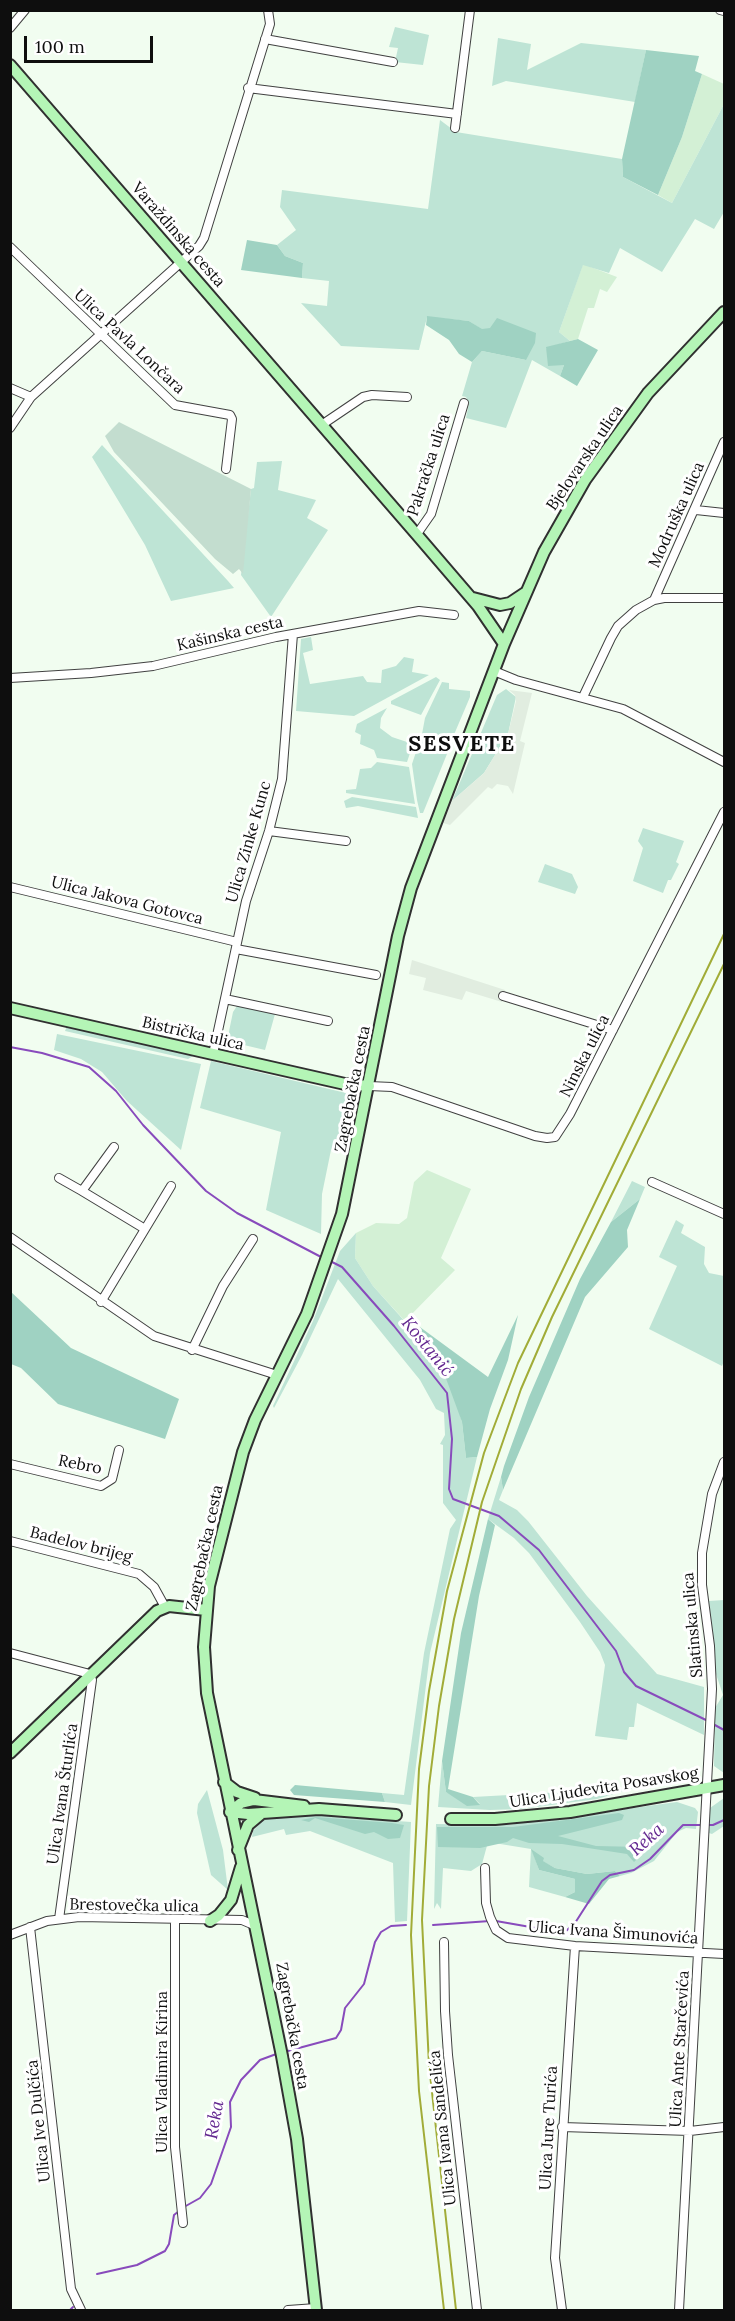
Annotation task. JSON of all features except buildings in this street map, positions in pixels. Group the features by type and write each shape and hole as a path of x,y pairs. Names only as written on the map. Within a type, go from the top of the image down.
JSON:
{"main road":[{"name":"Varaždinska cesta","path":"10,65 417,534 470,597 504,644"},
{"name":"Bjelovarska ulica","path":"494,671 525,592 566,510 606,449 661,377 724,312"},
{"path":"470,597 484,603 500,605 510,603 525,592"},
{"name":"Zagrebačka cesta","path":"316,2309 297,2139 280,2042 257,1927 230,1812 205,1676 206,1610 213,1569 243,1452 303,1322 331,1249 348,1193 398,936 424,849 494,671"},
{"name":"Bistrička ulica","path":"10,1008 345,1084 369,1086"},
{"path":"10,1753 151,1617 165,1607 206,1610"},
{"path":"224,1782 242,1794 260,1799 319,1809 396,1815"},
{"name":"Ulica Ljudevita Posavskog","path":"452,1819 495,1819 570,1812 724,1785"},
{"path":"230,1812 241,1803 260,1799"},
{"path":"230,1812 261,1813 319,1809"},
{"path":"238,1851 248,1825 261,1813"},
{"path":"210,1921 223,1911 231,1900 242,1863"}],"street":[{"path":"10,28 25,10"},
{"path":"455,128 470,10"},
{"path":"10,428 32,397 183,263 204,238 248,88 265,39 269,13"},
{"path":"265,39 393,62"},
{"path":"248,88 457,114"},
{"name":"Ulica Pavla Lončara","path":"10,247 175,405 230,415 232,419 226,469"},
{"path":"10,388 32,397"},
{"path":"323,424 363,397 372,394 407,397"},
{"name":"Pakračka ulica","path":"417,534 431,513 464,403"},
{"name":"Modruška ulica","path":"654,600 696,510 724,442"},
{"path":"696,510 724,513"},
{"path":"583,697 603,651 618,626 636,610 654,600 672,597 724,598"},
{"name":"Kašinska cesta","path":"10,678 153,666 292,634 419,610 454,615"},
{"name":"Ulica Zinke Kunc","path":"213,1054 248,892 269,831 282,779 292,634"},
{"path":"494,671 516,680 623,709 724,762"},
{"name":"Ninska ulica","path":"369,1086 392,1087 535,1136 550,1138 562,1129 724,812"},
{"path":"269,831 346,841"},
{"name":"Ulica Jakova Gotovca","path":"10,887 236,946 376,975"},
{"path":"503,996 613,1030"},
{"path":"225,999 328,1021"},
{"path":"82,1191 114,1147"},
{"path":"59,1178 145,1229"},
{"path":"652,1182 724,1214"},
{"path":"101,1302 171,1186"},
{"path":"10,1237 101,1302 154,1336 192,1350 277,1375"},
{"path":"192,1350 223,1286 253,1239"},
{"name":"Rebro","path":"10,1464 101,1485 112,1479 119,1450"},
{"name":"Slatinska ulica","path":"706,1788 712,1664 702,1585 702,1555 712,1494 724,1462"},
{"name":"Badelov brijeg","path":"10,1541 139,1574 154,1587 165,1607"},
{"path":"10,1653 90,1674"},
{"name":"Ulica Ivana Šturlića","path":"59,1919 91,1694 90,1674"},
{"name":"Ulica Ante Starčevića","path":"679,2310 706,1788"},
{"name":"Ulica Ivana Šimunovića","path":"485,1868 486,1903 491,1920 496,1930 508,1938 575,1946 724,1954"},
{"name":"Brestovečka ulica","path":"10,1935 59,1919 242,1920 257,1927"},
{"name":"Ulica Vladimira Kirina","path":"175,1920 175,2147 183,2223"},
{"name":"Ulica Ive Dulčića","path":"30,1927 72,2289 81,2310"},
{"name":"Ulica Ivana Sandelića","path":"444,1942 448,2055 477,2310"},
{"name":"Ulica Jure Turića","path":"562,2310 555,2259 575,1946"},
{"path":"562,2127 690,2131 724,2127"},
{"path":"288,2310 316,2309"}],"green space":[{"path":"395,27 429,35 423,65 395,62 398,48 389,47"},
{"path":"498,38 531,44 527,70 581,43 646,50 635,102 506,81 492,86"},
{"path":"702,74 724,84 724,104 672,203 658,195 682,137"},
{"path":"724,104 724,212 714,229 695,219 662,272 620,248 609,273 583,265 559,332 570,341 546,348 564,365 560,376 532,360 506,428 466,418 469,403 466,397 462,396 472,362 482,351 526,360 490,329 481,329 469,321 427,317 419,350 341,346 301,303 327,306 329,281 302,278 303,263 285,256 277,245 296,230 280,207 282,190 428,209 440,120 456,132 622,159 623,177 672,203"},
{"path":"583,264 617,277 607,292 600,289 594,308 588,308 578,339 570,341 559,332"},
{"path":"102,445 234,588 171,601 145,545 92,457"},
{"path":"282,461 278,490 316,500 307,518 328,530 271,617 241,575 251,489 254,488 257,462"},
{"path":"311,637 313,650 303,653 310,684 363,676 367,682 381,683 382,670 396,666 404,657 414,659 412,672 429,675 354,716 296,711 301,639"},
{"path":"436,677 440,680 421,715 391,704 391,701"},
{"path":"442,682 449,683 449,689 470,691 470,697 450,744 422,734 425,718"},
{"path":"506,689 516,697 508,734 484,773 452,801 497,695"},
{"path":"387,708 381,718 380,728 392,737 413,744 407,762 377,758 374,750 360,744 361,735 355,732 357,724"},
{"path":"421,737 449,749 423,813 420,813 417,800 412,764"},
{"path":"377,762 409,767 415,804 346,793 346,790 356,789 360,769 371,768"},
{"path":"352,797 416,807 418,818 358,806 346,808 344,801"},
{"path":"643,828 684,841 676,862 679,864 671,880 668,880 663,893 633,881 643,848 638,841"},
{"path":"545,864 572,874 578,887 575,894 538,882"},
{"path":"237,1006 275,1014 265,1050 227,1041 233,1012"},
{"path":"67,1026 193,1054 193,1056 188,1059 65,1031"},
{"path":"57,1034 201,1064 181,1150 127,1101 102,1072 81,1059 54,1050"},
{"path":"211,1061 346,1093 351,1100 353,1113 338,1143 331,1150 322,1194 321,1234 266,1210 281,1132 200,1108"},
{"path":"427,1170 471,1189 441,1258 455,1270 405,1321 373,1286 355,1258 356,1233 376,1223 399,1224 407,1218 414,1182"},
{"path":"632,1181 645,1187 640,1199 611,1222"},
{"path":"676,1220 684,1225 681,1233 705,1247 704,1264 709,1273 724,1276 724,1361 722,1366 649,1329 677,1266 659,1257"},
{"path":"356,1233 355,1258 373,1286 436,1356 455,1397 462,1422 466,1458 477,1457 430,1653 411,1805 385,1802 382,1793 404,1795 424,1653 450,1529 456,1520 443,1503 443,1445 440,1444 445,1435 444,1413 436,1409 420,1380 338,1279 302,1355 274,1408 273,1406 313,1321 340,1251"},
{"path":"501,1477 503,1490 499,1500 517,1510 528,1521 587,1596 657,1674 704,1687 704,1735 637,1703 634,1727 629,1727 627,1740 595,1736 605,1665 600,1652 580,1622 529,1553 514,1538 488,1519"},
{"path":"724,1600 724,1773 714,1766 715,1708 723,1695 716,1674 709,1601"},
{"path":"442,1761 446,1792 480,1804 473,1797 634,1788 597,1799 521,1809 438,1807"},
{"path":"207,1790 223,1850 228,1890 211,1875 197,1813 198,1804"},
{"path":"724,1798 724,1826 712,1834 709,1833 710,1808"},
{"path":"677,1802 695,1808 698,1812 696,1829 686,1828 677,1832 654,1861 631,1873 620,1876 615,1871 587,1874 555,1868 542,1861 532,1850 539,1870 575,1879 575,1892 565,1897 529,1887 531,1849 488,1842 482,1864 471,1871 443,1868 441,1909 437,1903 434,1909 436,1824 508,1825"},
{"path":"300,1814 411,1822 407,1921 395,1922 393,1863 310,1831 286,1835 284,1829 252,1837 253,1831 263,1820 261,1818"}],"shaded area":[{"path":"646,50 699,56 695,71 702,74 682,137 658,195 623,177 622,159"},
{"path":"247,240 277,245 285,256 303,263 302,278 241,270"},
{"path":"427,316 469,321 482,329 490,328 497,318 536,333 535,343 526,360 482,351 472,362 459,354 449,340 426,325"},
{"path":"578,339 598,350 577,386 560,376 564,365 548,366 546,347"},
{"path":"119,422 251,489 243,574 239,569 233,574 215,559 114,452 105,436"},
{"path":"509,690 532,693 520,741 525,743 513,794 508,786 497,784 492,789 488,787 450,825 443,823 452,801 484,773 508,734 516,701 515,695"},
{"path":"412,960 505,990 502,1002 466,991 462,1000 423,990 426,978 409,974"},
{"path":"640,1199 627,1230 628,1247 585,1297 503,1490 501,1477 504,1466 529,1397 580,1279 611,1222"},
{"path":"10,1291 71,1348 179,1399 165,1439 58,1404 21,1368 11,1364"},
{"path":"518,1315 508,1360 490,1409 477,1457 466,1458 462,1422 444,1373 436,1356 405,1321 409,1319 488,1377"},
{"path":"488,1519 495,1525 479,1596 448,1789 473,1797 480,1805 467,1806 446,1792 442,1761 461,1633"},
{"path":"295,1785 382,1793 385,1802 294,1795 290,1790"},
{"path":"619,1813 624,1815 622,1820 558,1836 596,1846 641,1847 643,1853 634,1862 627,1854 562,1844 529,1843 513,1838 507,1842 480,1848 438,1847 437,1827 513,1827"},
{"path":"316,1817 404,1825 400,1838 388,1839 374,1832 365,1834 315,1818 309,1822 301,1820"},
{"path":"531,1849 544,1858 543,1861 555,1868 587,1874 615,1871 620,1876 609,1879 589,1904 565,1897 575,1892 575,1879 539,1870"}],"waterway":[{"name":"Kostanić","path":"10,1047 42,1053 89,1067 116,1091 143,1125 206,1191 237,1213 323,1258"},
{"name":"Kostanić","path":"328,1260 342,1267 394,1326 447,1393 452,1439 449,1489 453,1499 499,1516 539,1550 616,1651 624,1672 636,1686 708,1721"},
{"name":"Kostanić","path":"713,1724 724,1730"},
{"name":"Reka","path":"496,1921 559,1932 566,1931 575,1923 602,1881 610,1875 634,1870 650,1859 683,1825 713,1825 724,1820"},
{"name":"Reka","path":"433,1925 490,1921"},
{"name":"Reka","path":"284,2052 336,2038 341,2030 345,2008 364,1984 375,1942 381,1932 391,1926 406,1925"},
{"name":"Reka","path":"184,2207 200,2198 211,2184 231,2127 230,2102 241,2080 260,2060 279,2053"},
{"name":"Reka","path":"97,2274 137,2265 165,2251 169,2244 174,2215 179,2211"},
{"name":"Reka","path":"70,2310 73,2307"}],"railway":[{"path":"444,2310 419,2091 411,1935 419,1769 429,1691 447,1591 484,1453 518,1363 724,934"},
{"path":"456,2310 429,2065 422,1920 429,1786 439,1706 454,1619 482,1502 521,1389 552,1317 724,964"}],"district":[{"name":"SESVETE","path":"462,745"}]}
